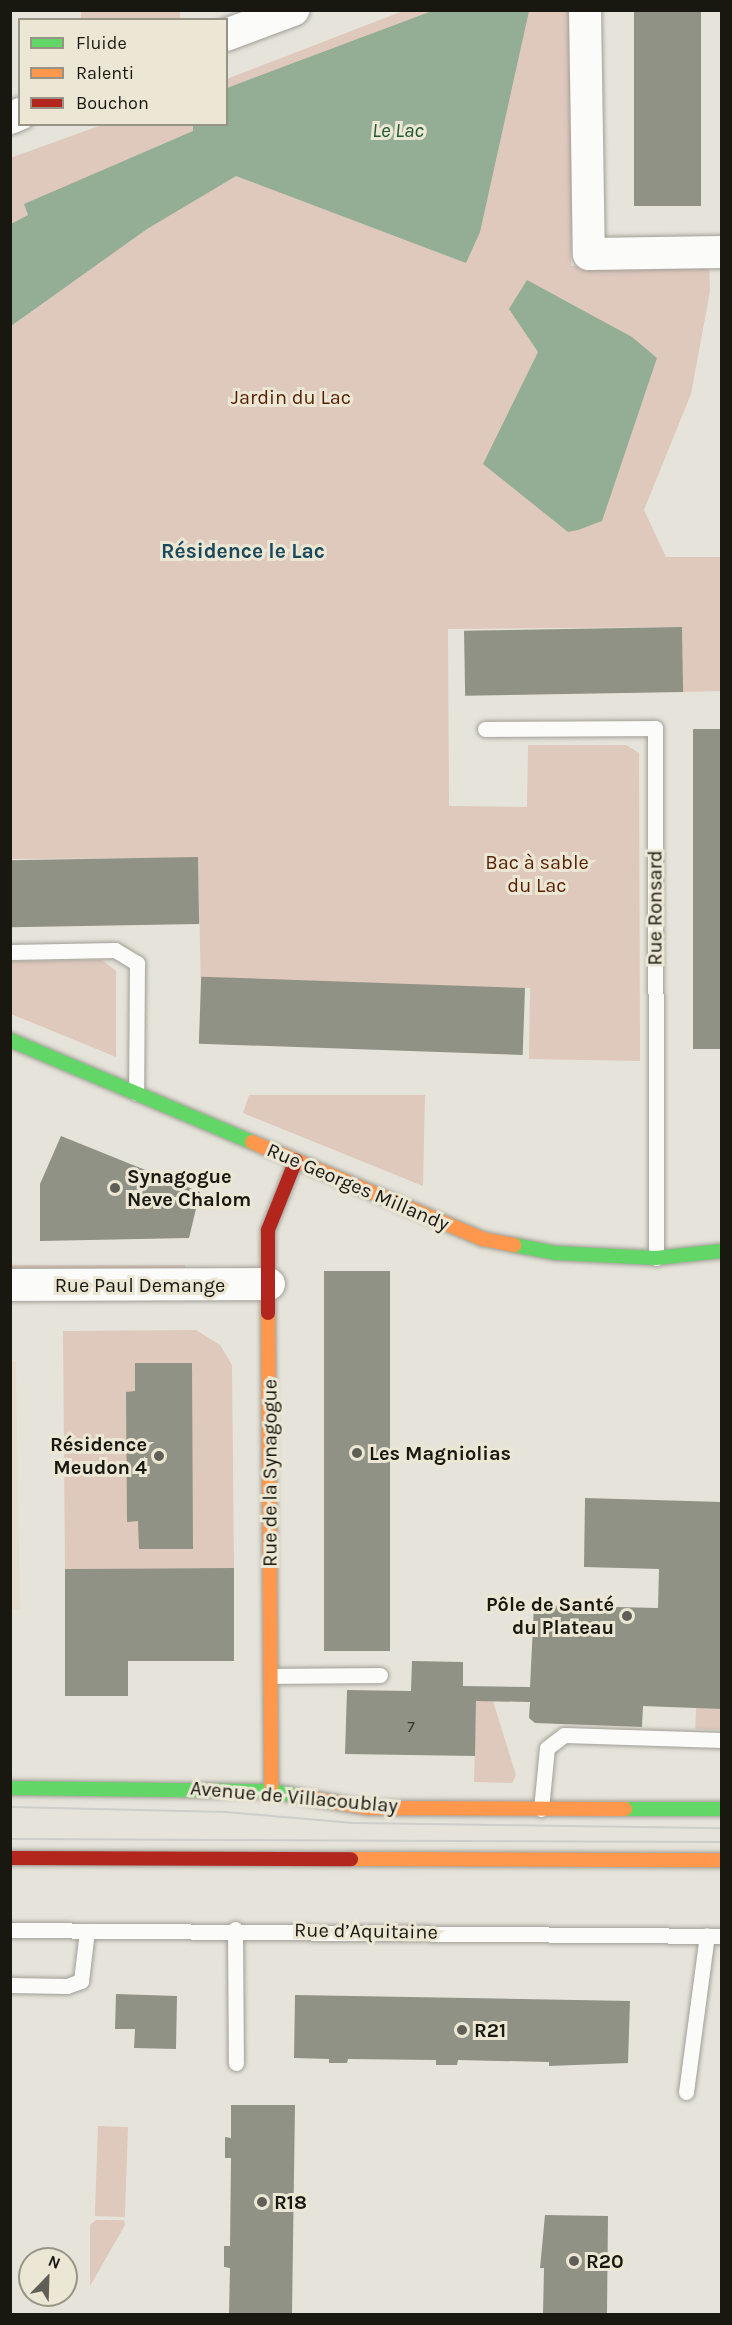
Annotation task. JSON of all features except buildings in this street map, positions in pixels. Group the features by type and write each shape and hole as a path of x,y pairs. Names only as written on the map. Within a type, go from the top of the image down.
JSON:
{"street":[{"path":"228,34 293,10"},
{"path":"585,10 589,254 722,252"},
{"name":"Rue Georges Millandy","path":"10,1040 483,1239 556,1253 656,1258 722,1251"},
{"name":"Rue de la Synagogue","path":"271,1791 268,1230 296,1160"},
{"name":"Rue Paul Demange","path":"10,1286 269,1284"},
{"name":"Avenue de Villacoublay","path":"10,1788 271,1791 368,1808 722,1809"},
{"path":"10,1858 722,1860"}],"lane":[{"name":"Rue Ronsard","path":"485,729 655,728 656,1258"},
{"path":"10,952 115,950 137,963 136,1093"},
{"path":"271,1676 380,1675"},
{"path":"541,1809 547,1748 564,1734 722,1740"},
{"path":"235,1929 236,2063"},
{"name":"Rue d’Aquitaine","path":"10,1930 235,1929 714,1936"},
{"path":"10,1985 68,1986 81,1981 87,1931"},
{"path":"686,2092 714,1936"}],"shaded area":[{"path":"11,1361 16,1361 20,1610 10,1610"}],"green space":[{"path":"81,11 180,11 180,18 81,18"},
{"name":"Jardin du Lac","path":"403,11 573,11 571,266 709,264 710,291 691,394 644,510 666,557 721,557 721,691 683,692 682,627 448,629 449,806 527,807 528,745 626,745 639,753 640,1061 529,1059 530,988 201,991 198,858 11,859 10,158 99,126 228,126 228,79"},
{"path":"102,960 116,971 116,1057 11,1014 11,961"},
{"path":"249,1095 425,1095 423,1186 243,1113"},
{"path":"10,1265 185,1265 185,1274 10,1274"},
{"path":"196,1330 220,1345 232,1365 234,1568 65,1569 63,1331"},
{"path":"476,1701 493,1701 516,1775 512,1783 474,1782"},
{"path":"696,1708 721,1709 720,1730 695,1729"},
{"path":"98,2126 128,2127 125,2217 95,2216"},
{"path":"96,2220 124,2220 125,2225 90,2286 90,2225"}],"water":[{"name":"Le Lac","path":"432,11 529,11 480,232 466,263 236,176 147,229 11,326 11,224 28,215 24,204 193,131 193,126 228,126 228,88"},
{"path":"527,280 632,337 657,358 602,521 568,532 483,464 538,352 509,309"}],"tram line":[{"path":"10,1807 226,1812 353,1823 722,1828"},
{"path":"10,1839 722,1842"}],"traffic: fast":[{"path":"10,1040 252,1142"},
{"path":"514,1245 556,1253 656,1258 722,1251"},
{"path":"10,1788 271,1791 298,1796"},
{"path":"625,1809 722,1809"}],"traffic: slow":[{"path":"252,1142 483,1239 514,1245"},
{"path":"268,1313 271,1791"},
{"path":"298,1796 368,1808 625,1809"},
{"path":"351,1859 722,1860"}],"traffic: jam":[{"path":"268,1313 268,1230 296,1160"},
{"path":"10,1858 351,1859"}],"place":[{"name":"Synagogue Neve Chalom","path":"115,1188"},
{"name":"Les Magniolias","path":"357,1453"},
{"name":"Résidence Meudon 4","path":"159,1456"},
{"name":"Pôle de Santé du Plateau","path":"627,1616"},
{"name":"R21","path":"462,2030"},
{"name":"R18","path":"262,2202"},
{"name":"R20","path":"574,2261"}],"district":[{"name":"Résidence le Lac","path":"243,551"}],"park label":[{"name":"Bac à sable du Lac","path":"537,874"}]}
